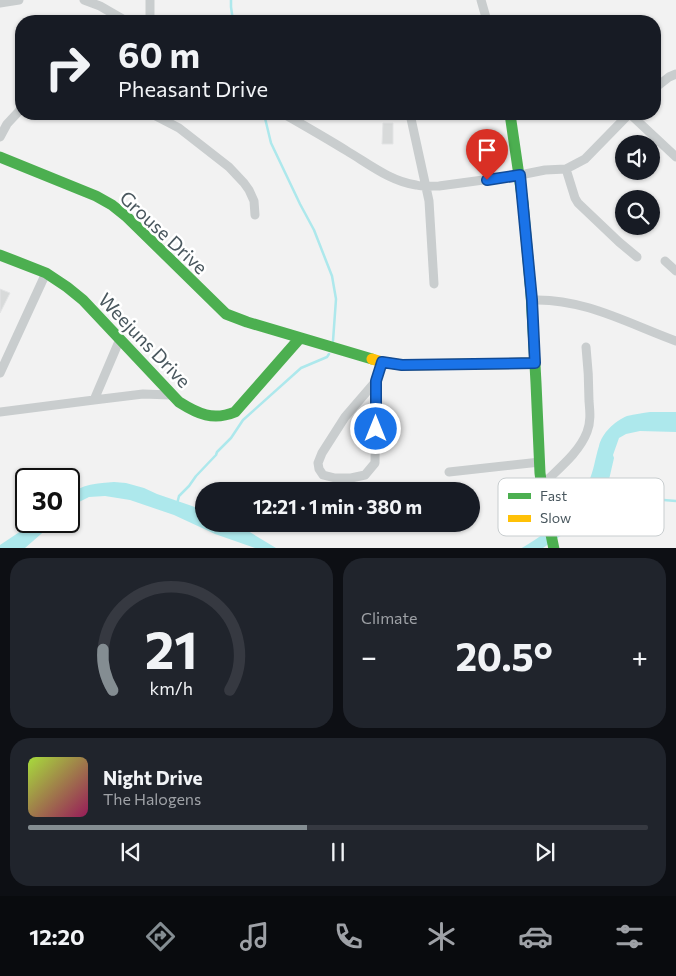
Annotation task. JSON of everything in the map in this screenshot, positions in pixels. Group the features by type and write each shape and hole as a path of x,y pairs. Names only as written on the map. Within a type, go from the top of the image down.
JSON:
{"street":[{"path":"0,3 19,0"},
{"path":"84,0 116,15"},
{"path":"150,0 150,15"},
{"path":"481,0 485,15"},
{"path":"661,83 676,74"},
{"path":"0,137 7,124 15,115"},
{"path":"164,120 179,128 229,167 249,190 254,201 256,216"},
{"path":"294,120 384,174 401,181 426,186 439,186 545,170 566,169 585,159 623,120"},
{"path":"411,120 426,186 431,220 434,284"},
{"path":"511,120 520,175 532,300 542,478"},
{"path":"636,120 676,157"},
{"name":"Grouse Drive","path":"0,157 96,196 112,205 127,217 226,314 382,362 402,365 535,363"},
{"path":"566,169 578,203 637,257"},
{"name":"Weejuns Drive","path":"0,255 46,273 67,287 83,300 171,395 194,411 209,416 228,416 235,412 300,338"},
{"path":"665,261 676,271"},
{"path":"0,373 46,273"},
{"path":"532,300 549,300 586,306 676,341"},
{"path":"94,400 120,339"},
{"path":"552,478 580,444 587,432 590,419 586,348"},
{"path":"376,381 345,417 322,453 318,463 323,475 335,478 351,478 365,475 374,464 376,381 382,362"},
{"path":"0,412 143,394 171,395"},
{"path":"449,472 540,462"}],"water":[{"path":"650,412 676,412 676,432 640,431 626,434 619,438 613,455 609,478 590,478 603,437 618,421 627,416"},
{"path":"102,483 126,483 195,507 195,525 174,515 130,500 105,496 89,497 80,502 80,488"},
{"path":"211,532 250,532 276,548 255,548"},
{"path":"18,533 42,533 25,548 0,548 0,545"},
{"path":"540,536 560,536 543,548 522,548"}],"building":[{"path":"383,123 393,123 393,144 382,144"},
{"path":"0,289 10,293 0,313"}],"waterway":[{"path":"231,0 232,15"},
{"path":"265,120 271,143 314,230 332,276 336,299 333,341"},
{"path":"177,504 179,496 231,438 243,420 301,368 327,357 329,354"},
{"path":"664,500 676,501"}],"traffic: fast":[{"path":"511,120 523,203 531,293 541,478"},
{"path":"0,157 96,196 112,205 127,217 226,314 372,359"},
{"path":"0,255 46,273 67,287 83,300 179,402 206,415 220,416 235,412 300,338"},
{"path":"551,536 554,548"}],"traffic: slow":[{"path":"372,359 402,365 535,363"}],"route":[{"path":"376,429 376,381 382,362 402,365 535,363 532,300 520,175 487,180"}]}
